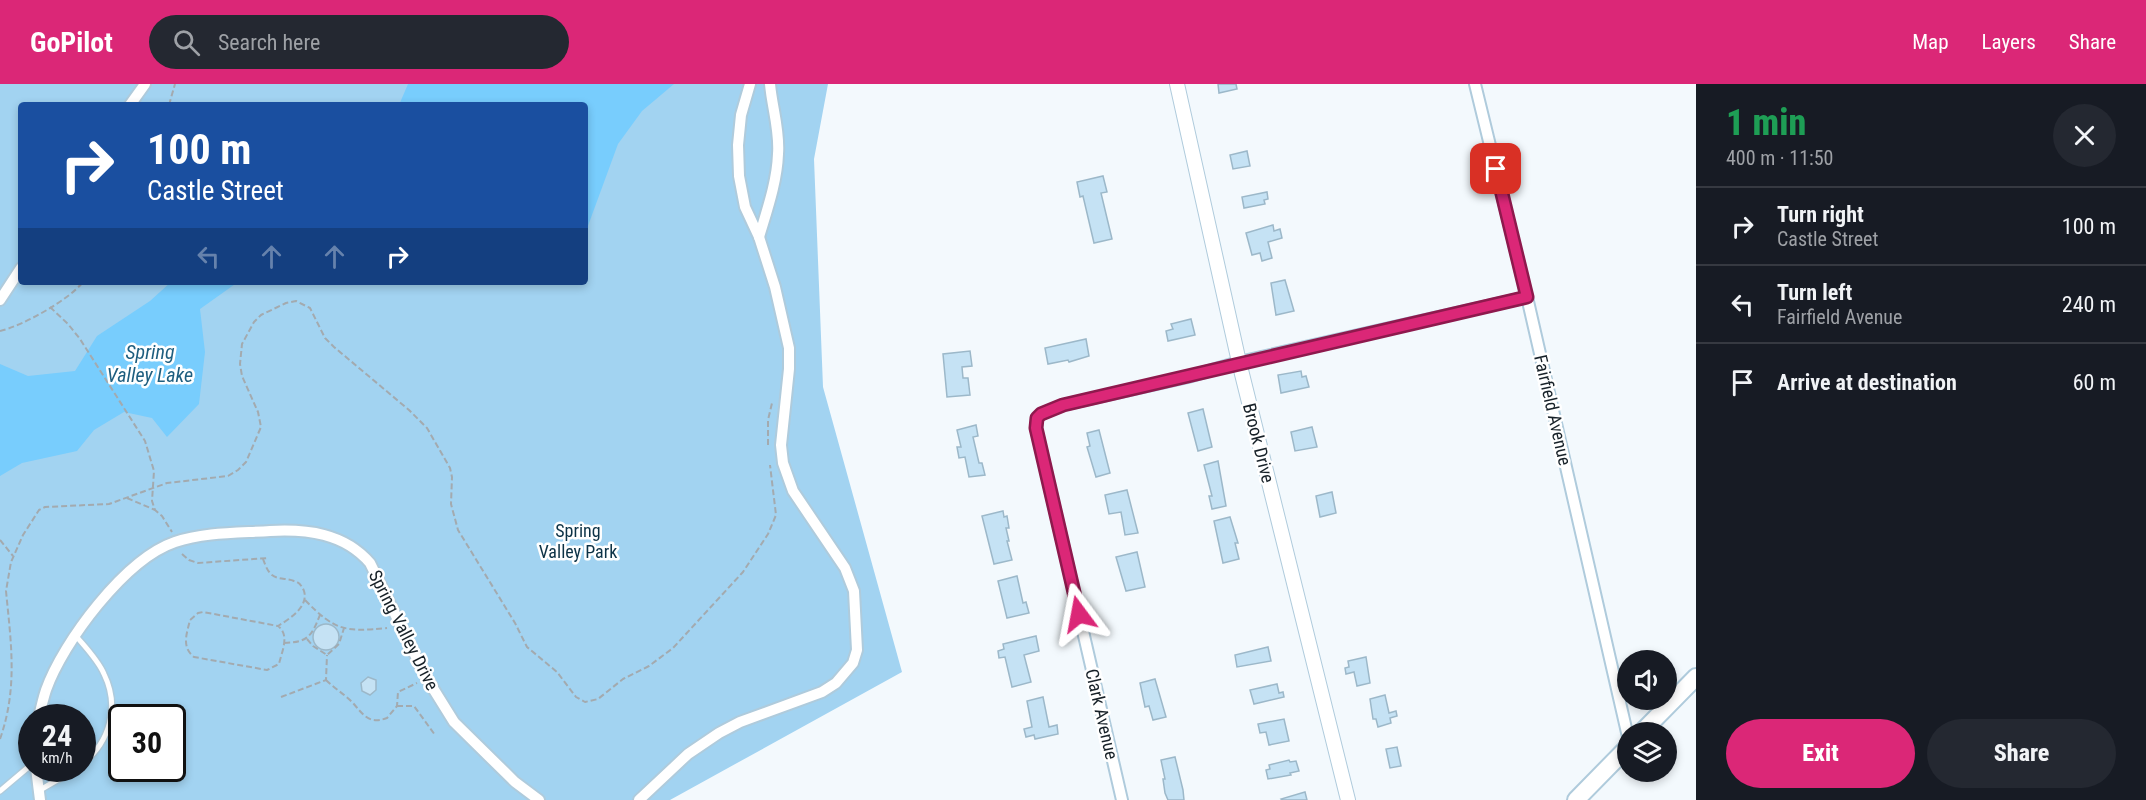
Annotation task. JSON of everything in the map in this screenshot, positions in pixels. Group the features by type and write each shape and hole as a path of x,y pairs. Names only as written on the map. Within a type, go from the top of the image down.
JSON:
{"main road":[{"path":"1652,722 1696,677"},
{"path":"1575,800 1617,758"}],"street":[{"path":"132,102 145,84"},
{"path":"639,800 688,754 710,738 740,722 822,692 836,683 853,663 857,650 854,591 845,568 793,491 783,463 781,445 789,348 775,287 759,237 745,207 739,176 741,115 750,84"},
{"path":"759,237 768,207 778,154 778,136 770,84"},
{"name":"Brook Drive","path":"1177,84 1239,362 1348,800"},
{"name":"Fairfield Avenue","path":"1475,84 1527,297 1625,722"},
{"path":"0,300 18,273"},
{"path":"1239,362 1527,297"},
{"name":"Clark Avenue","path":"1122,800 1036,428 1037,418 1063,405 1188,377 1239,362"},
{"name":"Spring Valley Drive","path":"42,704 58,663 75,635 89,616 133,568 150,555 176,542 198,537 280,531 329,535 359,551 370,563 426,677 454,722 515,782 539,800"}],"lane":[{"path":"75,635 97,661 110,693 111,720 104,742 96,750"},
{"path":"0,791 18,776"},
{"path":"40,795 58,782"}],"path":[{"path":"170,102 175,84"},
{"path":"0,331 13,328 50,307 71,294 80,285"},
{"path":"0,739 13,675 6,579 13,556 33,517 45,507 109,504 177,480 228,476 234,473 246,462 261,427 258,412 242,376 240,364 242,344 254,322 261,315 286,303 296,301 310,308 325,338 427,428 450,468 451,504 458,530 527,647 557,672 576,697 585,702 598,699 622,679 649,666 673,648 743,572 768,534 776,515 770,460"},
{"path":"50,307 80,339 142,436 154,471 155,510"},
{"path":"768,449 768,420 773,400"},
{"path":"127,498 155,510 162,516 182,554 189,560 198,563 268,558"},
{"path":"0,540 13,556"},
{"path":"263,559 272,576 300,583 305,594 305,600 295,614 278,626"},
{"path":"305,600 320,615 344,628 363,630 401,626"},
{"path":"203,612 278,626 284,633 279,664 267,670 194,657 189,653 185,644 190,620 203,612"},
{"path":"284,644 307,639 320,615"},
{"path":"326,680 327,655 339,644 344,628"},
{"path":"307,639 327,655"},
{"path":"326,680 365,718 372,721 387,718 397,706 398,692 426,677"},
{"path":"281,697 326,680"},
{"path":"397,706 414,706 435,735"}],"green space":[{"name":"Spring Valley Park","path":"0,84 828,84 814,159 823,387 902,672 670,800 0,800"}],"water":[{"path":"408,84 674,84 642,111 618,144 588,226 588,102 400,102"},
{"name":"Spring Valley Lake","path":"168,285 234,285 200,309 205,352 199,404 167,437 152,418 124,412 94,430 77,451 22,463 0,476 0,364 28,376 75,371 97,336 150,301"}],"building":[{"path":"1218,84 1236,84 1237,89 1219,93"},
{"path":"1247,151 1250,166 1233,169 1230,155"},
{"path":"1103,176 1107,192 1101,193 1112,239 1094,243 1083,196 1080,197 1077,182"},
{"path":"1267,192 1268,199 1264,200 1265,204 1244,208 1242,197"},
{"path":"1273,225 1274,231 1280,229 1282,238 1268,242 1272,258 1262,261 1260,253 1252,255 1246,233"},
{"path":"1285,280 1294,311 1276,315 1271,283"},
{"path":"1191,319 1195,335 1168,341 1166,331 1173,329 1171,324"},
{"path":"1086,339 1089,356 1069,362 1068,360 1048,364 1045,348"},
{"path":"970,351 972,366 962,367 963,378 968,378 970,395 947,397 943,354"},
{"path":"1301,371 1302,377 1306,376 1309,387 1281,393 1278,375"},
{"path":"1203,409 1212,447 1198,451 1188,413"},
{"path":"976,425 978,436 973,437 979,463 982,463 985,475 969,477 965,457 959,458 957,447 961,447 957,430"},
{"path":"1312,427 1317,447 1295,451 1291,432"},
{"path":"1099,430 1110,473 1096,477 1087,447 1090,446 1087,433"},
{"path":"1218,461 1226,506 1212,509 1209,496 1212,496 1204,465"},
{"path":"1127,490 1138,533 1125,535 1121,512 1109,514 1105,495"},
{"path":"1332,492 1336,513 1320,517 1316,496"},
{"path":"1003,511 1004,517 1007,516 1009,528 1006,528 1009,541 1007,541 1012,560 994,564 982,516"},
{"path":"1230,517 1238,543 1235,543 1239,559 1223,563 1214,521"},
{"path":"1137,552 1145,587 1126,591 1116,557"},
{"path":"1017,576 1023,603 1026,602 1029,613 1007,618 998,581"},
{"path":"326,624 335,628 339,637 335,646 326,650 317,646 313,637 317,628"},
{"path":"1036,636 1039,651 1024,655 1031,682 1012,687 1005,657 999,658 998,651 1004,649 1003,644"},
{"path":"1268,647 1271,661 1237,667 1235,655"},
{"path":"1366,657 1370,683 1357,686 1354,672 1346,674 1345,668 1349,667 1348,661"},
{"path":"368,677 376,680 376,690 370,695 362,691 361,683"},
{"path":"1155,679 1166,717 1153,720 1149,706 1145,707 1140,683"},
{"path":"1277,684 1279,693 1283,692 1284,697 1254,704 1250,690"},
{"path":"1385,695 1389,713 1396,711 1397,716 1390,718 1391,723 1378,727 1376,719 1373,719 1370,699"},
{"path":"1043,697 1049,727 1057,725 1058,734 1035,739 1034,735 1026,737 1024,729 1032,727 1027,701"},
{"path":"1284,719 1289,741 1269,745 1266,732 1260,733 1258,724"},
{"path":"1397,747 1401,766 1390,768 1386,749"},
{"path":"1175,757 1184,800 1168,800 1165,793 1161,760"},
{"path":"1289,760 1290,762 1296,761 1299,771 1290,773 1291,775 1268,779 1266,770 1270,769 1269,765"},
{"path":"1305,792 1307,800 1281,799"}],"route":[{"path":"1079,614 1036,428 1037,418 1063,405 1188,377 1239,362 1527,297 1496,169"}]}
